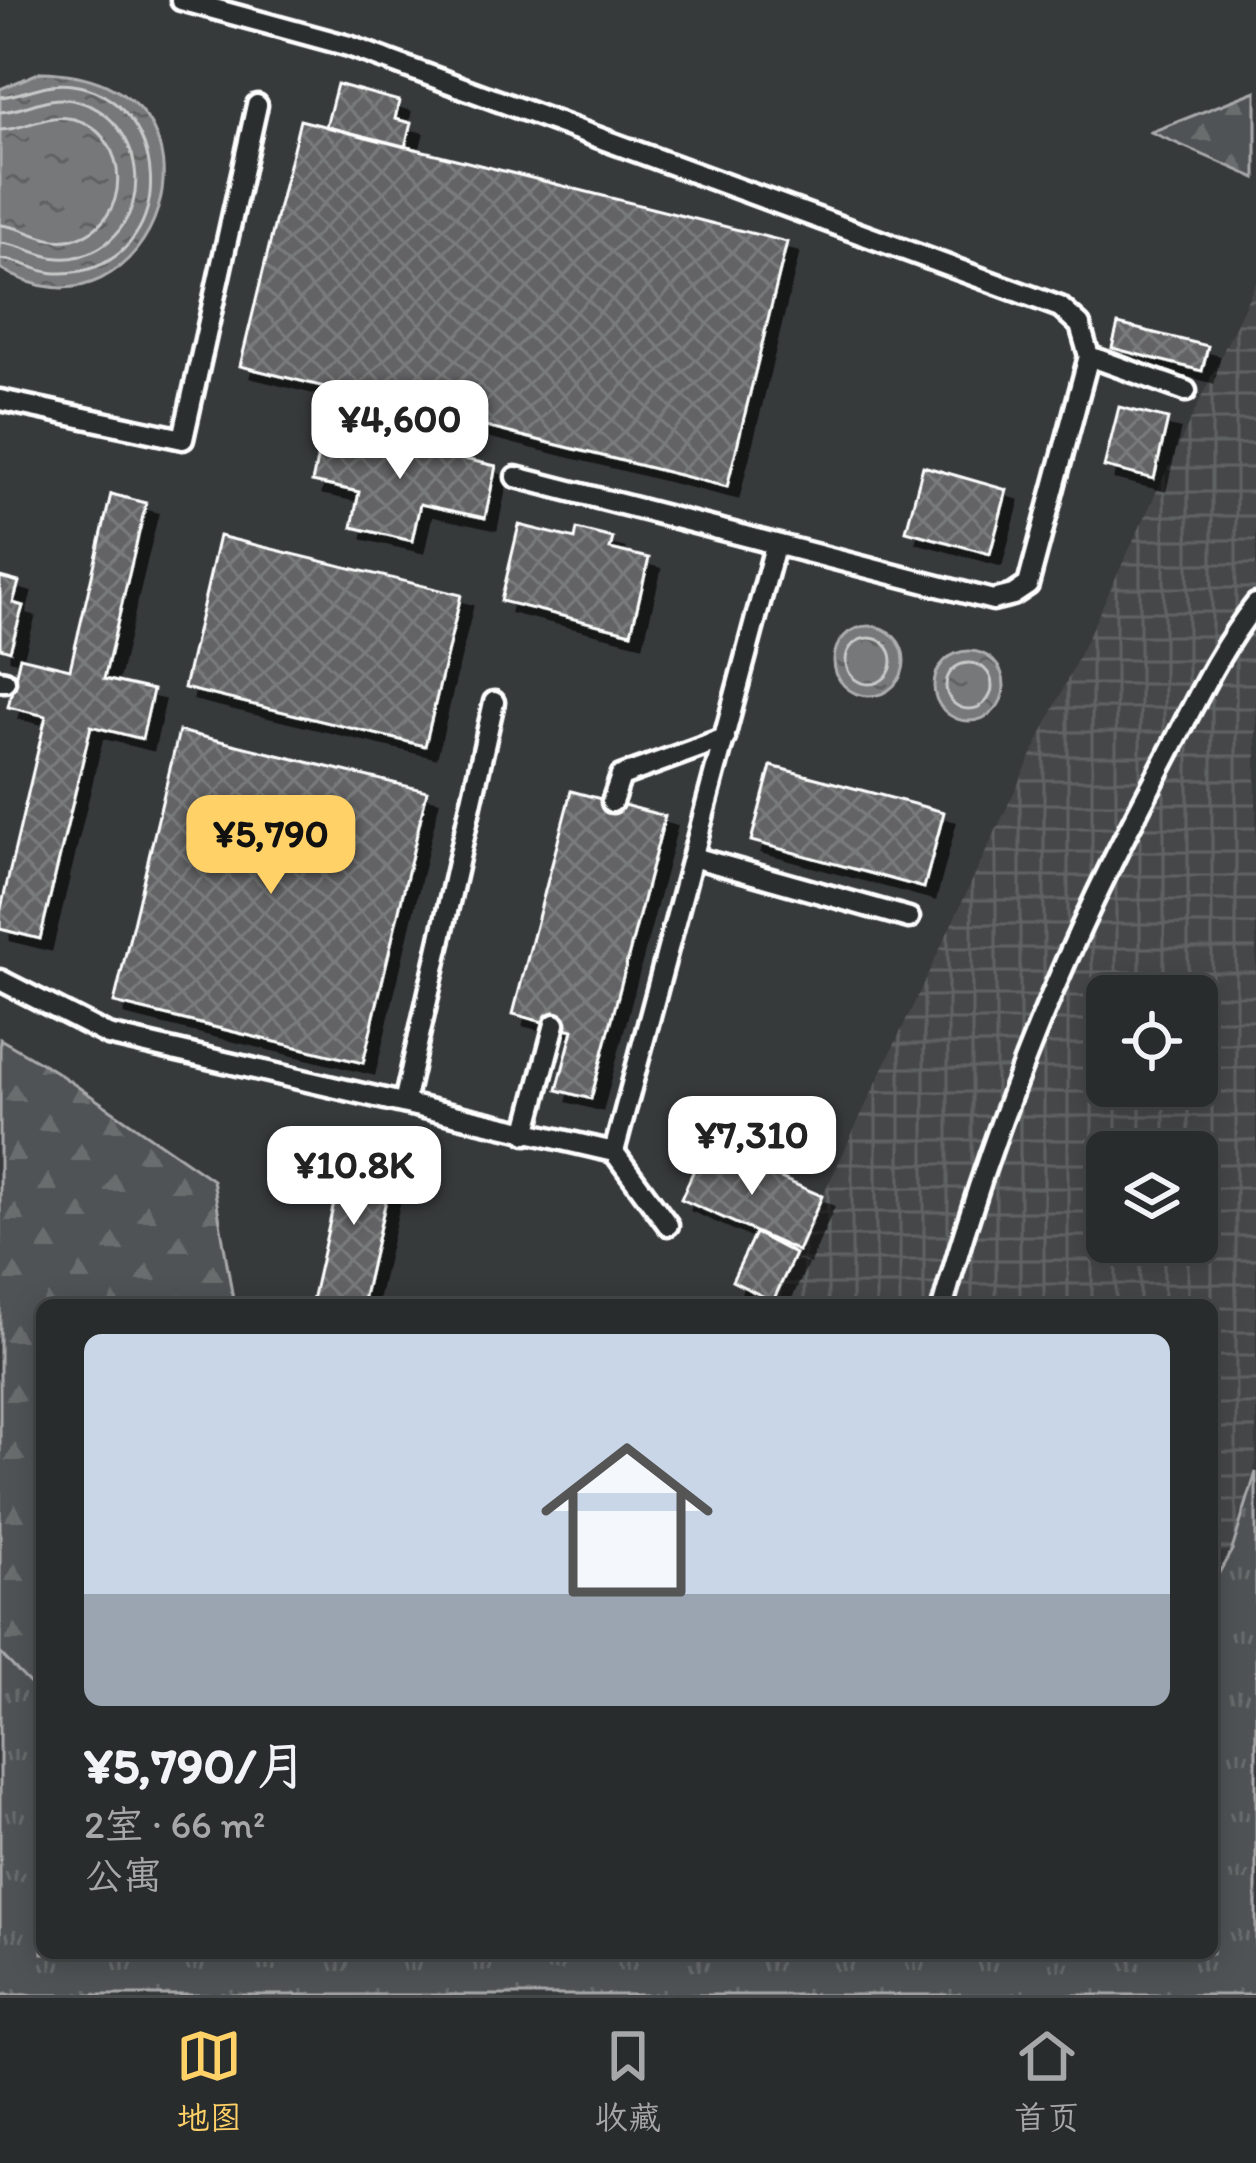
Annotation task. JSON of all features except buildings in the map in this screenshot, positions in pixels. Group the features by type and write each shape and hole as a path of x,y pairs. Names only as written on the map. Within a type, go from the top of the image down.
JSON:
{"lane":[{"path":"181,0 349,46 1060,307 1080,326 1089,356 1028,585 1013,596 993,600 516,477"},
{"path":"0,400 183,439 257,105"},
{"path":"1089,356 1186,391"},
{"path":"614,1152 775,546"},
{"path":"945,1299 1024,1053 1102,876 1224,651 1256,604"},
{"path":"404,1103 494,703"},
{"path":"612,802 621,776 724,738"},
{"path":"693,857 909,918"},
{"path":"0,980 108,1035 614,1152 668,1225"},
{"path":"526,1134 555,1024"}],"shaded area":[{"path":"1256,282 1256,1463 1232,1550 1218,1553 1218,1299 774,1299"}],"green space":[{"path":"1256,91 1256,178 1151,132"},
{"path":"0,1039 55,1071 213,1180 233,1299 36,1299 36,1690 0,1653"},
{"path":"1256,1472 1256,1995 0,1995 0,1653 36,1688 36,1959 1218,1959 1218,1574 1232,1550"}],"water":[{"path":"41,72 107,86 147,118 163,161 158,208 136,250 101,279 54,288 0,268 0,89"},
{"path":"869,626 894,636 904,661 894,686 869,696 844,686 834,661 844,636"},
{"path":"969,651 994,661 1004,686 994,711 969,721 944,711 934,686 944,661"}]}
